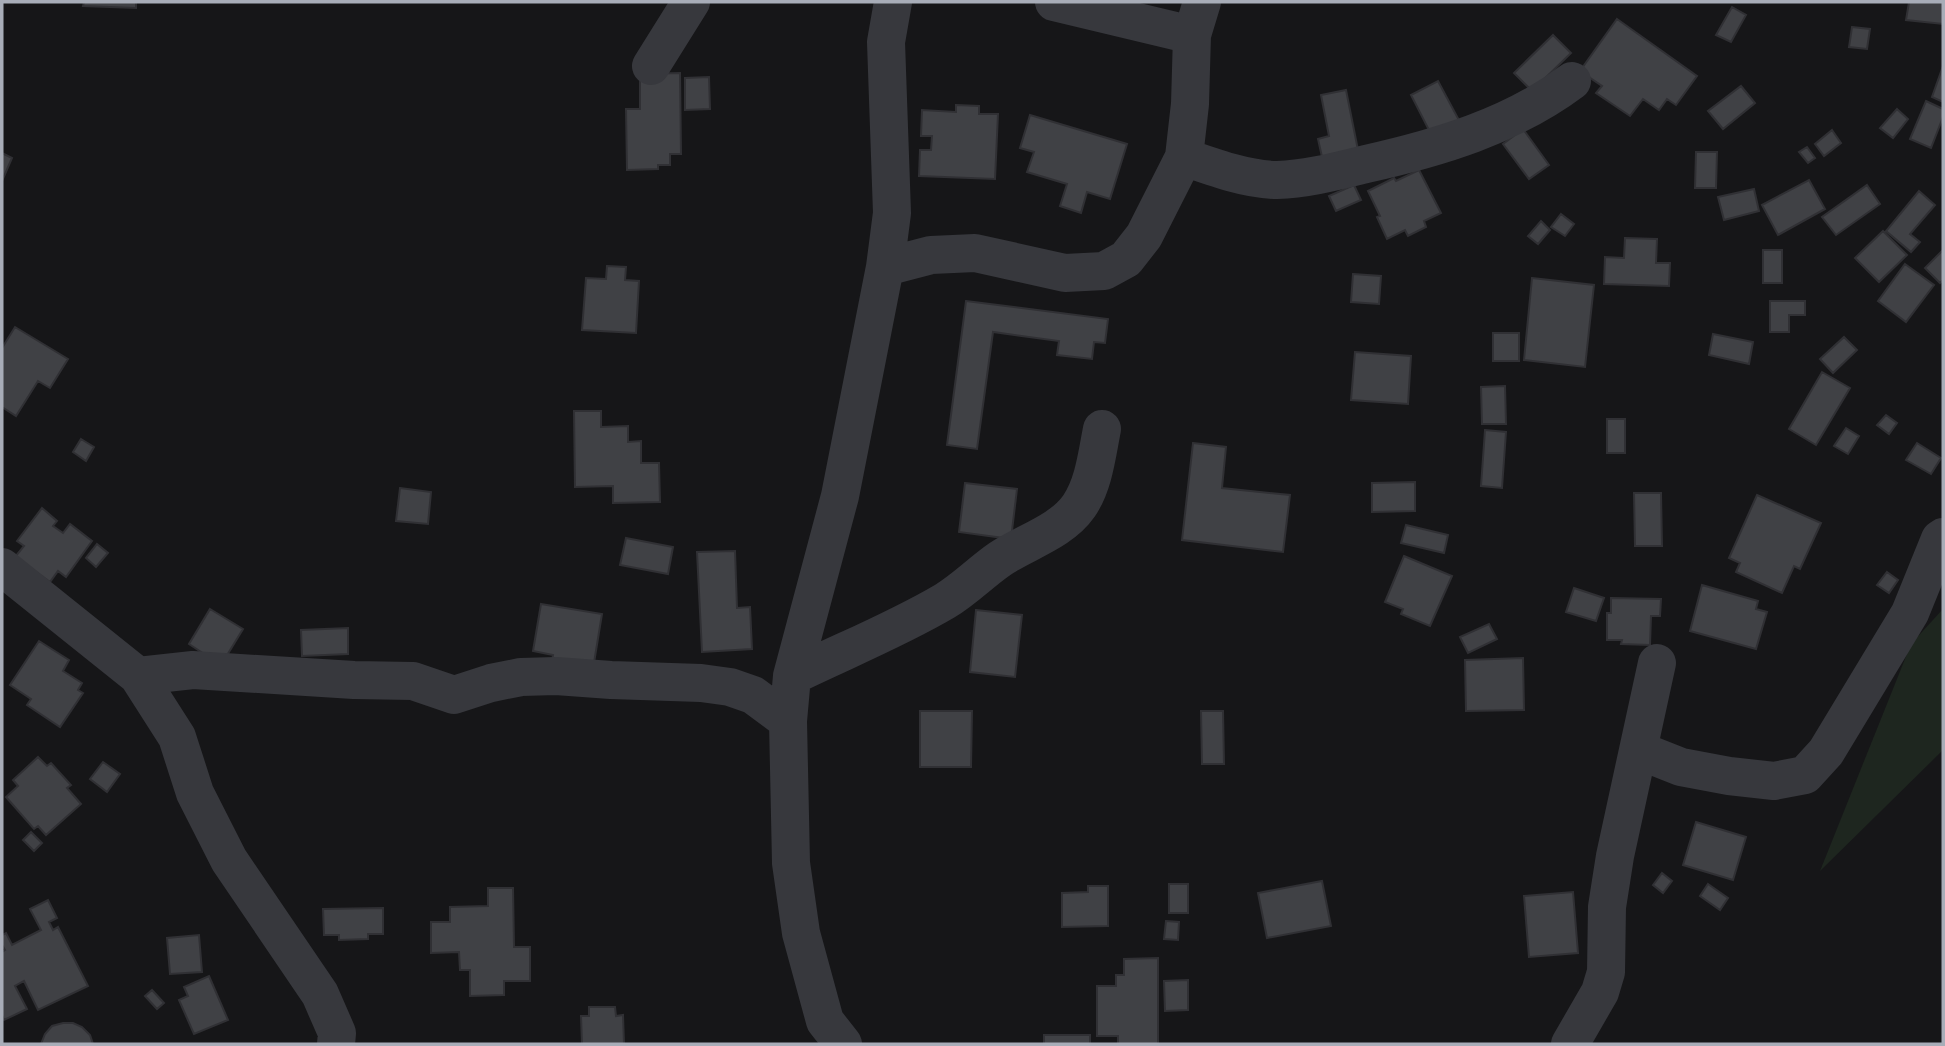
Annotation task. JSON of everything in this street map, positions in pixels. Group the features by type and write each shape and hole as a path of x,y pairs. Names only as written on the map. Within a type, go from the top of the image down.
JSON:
{"street":[{"path":"651,66 691,2"},
{"path":"843,1044 825,1021 801,933 791,863 789,721 792,676 840,496 885,267 892,213 886,42 892,2"},
{"path":"885,267 931,255 975,253 1065,273 1104,271 1126,259 1144,236 1184,157 1197,19 1054,2"},
{"path":"1184,157 1219,169 1275,180 1314,177 1440,146 1512,117 1549,98 1572,81"},
{"path":"792,676 947,600 1002,558 1040,538 1066,519 1079,506 1092,477 1102,429"},
{"path":"1638,750 1681,767 1729,776 1774,781 1805,775 1826,752 1910,613 1942,539"},
{"path":"2,567 138,676 177,737 195,793 229,860 320,994 337,1033 337,1044"},
{"path":"1570,1044 1600,992 1606,972 1607,907 1615,856 1657,663"},
{"path":"138,676 193,670 413,681 454,695 521,677 556,676 701,683 730,687 753,695 789,721"}],"shaded area":[{"path":"1943,609 1943,750 1820,871 1911,644"}],"building":[{"path":"84,2 136,2 136,8 83,6"},
{"path":"1909,2 1943,2 1943,24 1906,20"},
{"path":"1732,7 1746,15 1731,42 1716,35"},
{"path":"1617,19 1697,76 1676,105 1667,99 1659,110 1643,99 1630,116 1596,93 1602,86 1580,71"},
{"path":"1852,27 1870,29 1867,49 1849,47"},
{"path":"1553,35 1571,53 1532,91 1514,73"},
{"path":"1943,66 1943,102 1932,97"},
{"path":"680,73 681,154 670,154 670,165 658,165 658,169 627,170 626,109 640,109 640,74"},
{"path":"709,77 710,109 685,110 685,78"},
{"path":"1438,81 1461,124 1433,138 1411,95"},
{"path":"1741,86 1755,103 1723,129 1708,111"},
{"path":"1346,90 1358,150 1322,157 1318,139 1329,136 1321,95"},
{"path":"1926,101 1943,109 1943,117 1931,148 1910,139"},
{"path":"956,105 979,106 979,114 998,114 995,179 919,176 920,150 931,150 932,136 921,136 922,110 956,112"},
{"path":"1897,109 1908,119 1893,138 1880,128"},
{"path":"1030,115 1127,144 1110,199 1087,192 1081,213 1060,206 1067,184 1027,172 1034,152 1020,148"},
{"path":"1523,129 1549,165 1529,179 1503,144"},
{"path":"1832,130 1841,143 1824,156 1815,144"},
{"path":"1807,147 1815,158 1808,163 1799,152"},
{"path":"1696,152 1717,152 1716,188 1695,188"},
{"path":"2,153 12,158 2,181"},
{"path":"1419,170 1441,213 1424,221 1426,227 1408,236 1405,230 1387,239 1368,191 1394,178 1396,181"},
{"path":"1809,180 1825,209 1778,235 1762,205"},
{"path":"1354,185 1361,200 1336,211 1329,196"},
{"path":"1867,185 1880,204 1836,235 1822,217"},
{"path":"1754,189 1759,211 1724,220 1718,197"},
{"path":"1919,191 1935,205 1910,234 1920,242 1911,252 1886,231"},
{"path":"1561,214 1574,224 1565,236 1551,227"},
{"path":"1541,221 1550,230 1538,244 1528,236"},
{"path":"1883,231 1907,255 1879,282 1855,258"},
{"path":"1625,238 1657,239 1656,263 1670,263 1669,286 1604,284 1605,257 1624,258"},
{"path":"1763,250 1782,250 1782,283 1763,283"},
{"path":"1943,250 1943,280 1940,283 1925,268"},
{"path":"1905,264 1934,285 1906,322 1878,301"},
{"path":"607,266 626,267 625,280 639,281 636,333 582,330 586,278 606,279"},
{"path":"1353,274 1381,276 1379,304 1351,302"},
{"path":"1532,278 1594,285 1585,367 1524,360"},
{"path":"966,301 1108,319 1105,343 1094,342 1092,359 1057,355 1059,341 993,332 977,449 947,445"},
{"path":"1770,301 1805,301 1805,315 1789,315 1789,332 1770,332"},
{"path":"15,327 68,359 50,388 38,381 16,416 2,407 2,348"},
{"path":"1493,333 1519,333 1519,361 1493,361"},
{"path":"1713,334 1753,342 1749,364 1709,355"},
{"path":"1844,337 1857,350 1833,373 1820,359"},
{"path":"1355,352 1411,356 1408,404 1351,400"},
{"path":"1822,372 1850,388 1816,445 1789,429"},
{"path":"1505,386 1506,424 1482,424 1481,387"},
{"path":"574,411 601,411 601,427 628,426 628,442 641,441 641,463 659,463 660,502 613,503 613,486 575,487"},
{"path":"1886,415 1897,423 1889,434 1877,425"},
{"path":"1607,419 1625,419 1625,453 1607,453"},
{"path":"1846,428 1859,436 1848,454 1834,446"},
{"path":"1485,430 1506,432 1502,488 1481,486"},
{"path":"81,439 94,447 86,461 73,452"},
{"path":"1193,443 1226,447 1222,488 1290,495 1283,552 1182,540"},
{"path":"1917,443 1941,458 1931,474 1906,460"},
{"path":"1415,482 1415,511 1372,512 1372,483"},
{"path":"965,483 1017,489 1011,539 959,532"},
{"path":"400,488 431,492 428,524 396,521"},
{"path":"1634,493 1661,493 1662,546 1635,546"},
{"path":"1757,495 1821,523 1800,569 1794,566 1782,593 1736,572 1740,563 1729,558"},
{"path":"42,508 57,521 53,526 63,533 70,524 92,541 66,577 58,571 50,582 15,557 24,546 17,541"},
{"path":"1406,525 1448,535 1444,553 1401,543"},
{"path":"626,538 673,547 668,574 620,565"},
{"path":"97,544 108,553 96,567 86,558"},
{"path":"735,551 737,608 750,607 752,649 702,652 697,552"},
{"path":"1404,556 1452,576 1430,626 1401,614 1403,609 1385,602"},
{"path":"1887,572 1898,580 1889,593 1877,585"},
{"path":"1702,585 1758,601 1756,609 1767,612 1756,649 1690,631"},
{"path":"1574,588 1604,598 1596,621 1566,612"},
{"path":"1611,598 1661,599 1660,616 1651,616 1650,645 1621,644 1622,640 1607,640 1607,613 1611,613"},
{"path":"541,604 602,614 593,669 552,662 553,655 533,651"},
{"path":"210,609 243,629 221,665 189,644"},
{"path":"976,610 1022,615 1015,677 970,672"},
{"path":"1489,624 1497,639 1468,653 1460,637"},
{"path":"348,628 348,654 302,656 301,630"},
{"path":"39,641 69,660 63,671 82,683 78,690 83,693 60,727 27,705 31,699 10,685"},
{"path":"1523,658 1524,710 1466,711 1465,660"},
{"path":"920,711 972,711 971,767 920,767"},
{"path":"1201,711 1223,711 1224,764 1202,764"},
{"path":"38,757 47,766 51,763 71,785 67,788 81,804 46,835 38,826 34,829 6,797 18,786 13,780"},
{"path":"103,762 120,774 107,792 90,779"},
{"path":"1696,822 1746,837 1733,880 1683,865"},
{"path":"31,832 42,843 34,851 23,840"},
{"path":"1662,873 1672,881 1663,893 1653,885"},
{"path":"1322,881 1331,926 1267,938 1258,893"},
{"path":"1169,884 1188,884 1188,913 1169,913"},
{"path":"1708,884 1728,898 1720,910 1700,896"},
{"path":"1088,886 1108,886 1108,926 1062,927 1062,893 1088,892"},
{"path":"488,888 513,888 514,947 530,947 530,981 504,981 504,995 470,996 470,970 460,970 459,952 431,953 431,922 450,922 450,907 488,906"},
{"path":"1573,892 1578,953 1529,957 1524,896"},
{"path":"48,900 57,918 49,922 53,930 58,927 88,986 38,1010 24,981 15,986 27,1009 4,1020 2,952 5,950 2,935 6,933 12,945 41,930 30,909"},
{"path":"383,908 383,934 368,934 368,939 339,940 339,935 324,935 323,909"},
{"path":"1166,921 1179,922 1178,940 1164,939"},
{"path":"199,935 202,972 170,974 167,938"},
{"path":"1158,958 1158,1044 1118,1044 1118,1036 1097,1036 1097,986 1116,986 1116,975 1124,975 1124,959"},
{"path":"209,976 228,1020 194,1034 179,1000 188,996 184,987"},
{"path":"1188,980 1188,1010 1165,1011 1164,981"},
{"path":"152,990 164,1003 157,1009 145,996"},
{"path":"589,1007 615,1007 616,1016 623,1015 624,1044 582,1044 581,1016 589,1016"},
{"path":"63,1023 82,1027 90,1035 93,1044 41,1044 52,1026"},
{"path":"1044,1035 1090,1035 1090,1044 1044,1044"}]}
